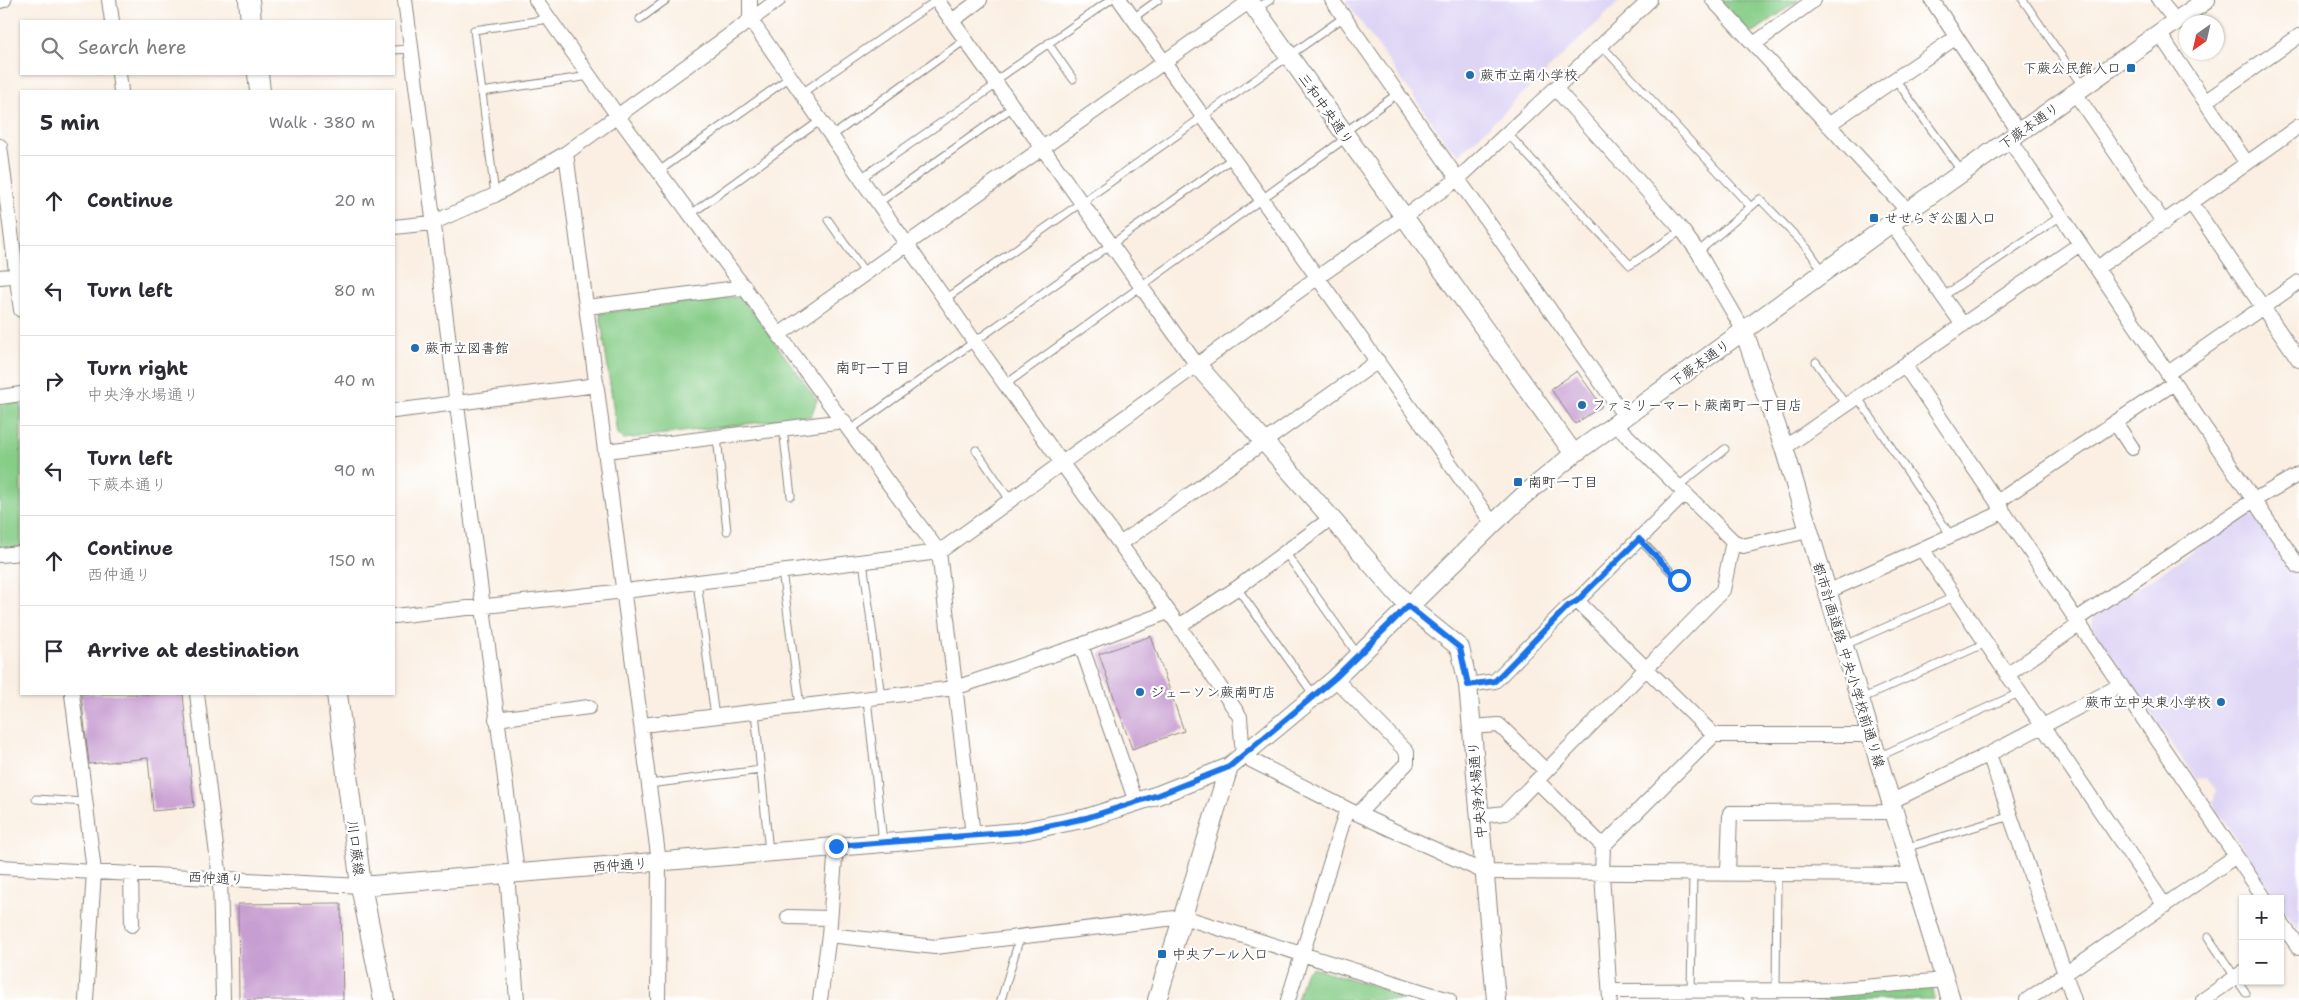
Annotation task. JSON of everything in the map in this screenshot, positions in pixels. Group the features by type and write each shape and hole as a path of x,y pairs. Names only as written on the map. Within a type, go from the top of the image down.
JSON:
{"main road":[{"path":"248,0 251,20"},
{"path":"258,75 260,90"},
{"name":"川口蕨線","path":"337,695 361,886 384,1000"}],"street":[{"path":"109,0 112,20"},
{"path":"405,0 496,719 512,873 517,1000"},
{"path":"536,0 617,115 939,552 973,835"},
{"path":"750,0 750,19 974,341 1179,626 1240,717 1243,756 1352,812 1484,872 1912,876"},
{"path":"395,227 432,223 495,195 566,153 778,0"},
{"path":"937,0 1197,365"},
{"path":"952,21 980,0"},
{"path":"1120,0 1493,524"},
{"path":"1332,0 1458,180 1620,421 1680,490 1733,541 1743,546 1808,531"},
{"path":"395,616 625,591 939,552 1318,277 1458,180 1650,0"},
{"path":"1713,0 1908,211"},
{"path":"1754,44 1814,0"},
{"path":"2159,0 2176,21"},
{"name":"下蕨本通り","path":"1229,767 1335,678 1493,524 1524,495 1574,454 1891,223 2206,0"},
{"path":"1936,2 1955,38 2061,216 2299,567"},
{"path":"780,334 1165,62 1256,3"},
{"name":"三和中央通り","path":"1256,3 1289,56 1345,136 1574,454"},
{"path":"2159,33 2246,162"},
{"path":"2206,101 2299,36"},
{"path":"1828,125 1955,38"},
{"path":"119,75 121,90"},
{"path":"1555,88 1682,230 1698,252 1744,330"},
{"path":"2079,90 2164,223"},
{"path":"2097,268 2192,204 2246,162 2297,133"},
{"path":"0,146 20,292"},
{"path":"566,153 625,591 659,862 658,1000"},
{"path":"2192,204 2262,309 2298,356"},
{"path":"1891,223 1962,326"},
{"path":"1784,448 2080,244"},
{"path":"0,277 19,275"},
{"path":"1827,592 1951,536 2000,507 2299,282"},
{"path":"587,307 745,287"},
{"name":"都市計画道路 中央小学校前通り線","path":"1744,330 1784,448 1951,1000"},
{"path":"1120,544 1378,361"},
{"name":"中央浄水場通り","path":"1197,365 1408,606 1460,648 1468,685 1496,1000"},
{"path":"1905,366 2262,895"},
{"path":"395,411 597,385"},
{"path":"0,397 20,394"},
{"path":"2115,422 2132,448"},
{"path":"606,451 783,429 847,425"},
{"path":"2007,675 2078,622 2254,500 2299,474"},
{"path":"1468,685 1495,681 1568,606 1577,601 1639,539 1680,490"},
{"path":"1179,626 1237,588 1330,519"},
{"path":"1479,816 1505,813 1723,590 1733,541"},
{"path":"1922,549 2165,906"},
{"path":"0,555 20,553"},
{"path":"1577,601 1714,735 1870,735"},
{"path":"642,726 955,688 1081,645 1168,612"},
{"path":"1081,645 1136,802"},
{"path":"1288,1000 1352,812 1407,763 1407,752 1335,678"},
{"path":"1728,873 1730,813 1892,807 2121,685"},
{"path":"72,695 94,871 86,1000"},
{"path":"197,695 220,879 223,1000"},
{"path":"496,719 589,707"},
{"path":"1472,727 1500,725 1603,846"},
{"path":"1714,735 1603,846 1602,874 1610,995 1685,993 1747,995 1776,990 1829,990 1944,980"},
{"path":"1989,754 2074,1000"},
{"path":"1157,1000 1229,767"},
{"name":"西仲通り","path":"0,867 361,886 659,862 1018,832 1086,818 1136,802 1229,767"},
{"path":"820,1000 829,935 836,846"},
{"path":"2027,1000 2236,856"},
{"path":"131,874 132,925"},
{"path":"788,917 830,918"},
{"path":"829,935 935,947 1183,917 1302,955 1419,996 1448,1000"},
{"path":"2284,930 2290,944"},
{"path":"2202,1000 2239,975"}],"lane":[{"path":"640,19 666,0"},
{"path":"802,93 937,0"},
{"path":"861,178 1110,0"},
{"path":"1133,18 1158,0"},
{"path":"2023,0 2079,90"},
{"path":"946,299 1344,17"},
{"path":"495,195 474,30 550,19"},
{"path":"832,136 965,40"},
{"path":"1048,43 1073,78"},
{"path":"1601,45 1750,206"},
{"path":"395,50 410,49"},
{"path":"481,92 590,76"},
{"path":"659,171 790,77"},
{"path":"1895,79 1962,172"},
{"path":"1006,384 1262,198 1398,94"},
{"path":"878,203 1013,107"},
{"path":"691,214 821,120"},
{"path":"1507,133 1630,264 1682,230"},
{"path":"847,425 974,341 1233,158"},
{"path":"1698,252 1760,199 1807,248 1823,272"},
{"path":"1942,297 2061,216"},
{"path":"828,220 866,274"},
{"path":"1816,362 1852,402 1951,536"},
{"path":"783,429 791,496"},
{"path":"717,437 727,531"},
{"path":"976,450 1010,500"},
{"path":"1680,490 1726,450"},
{"path":"1639,539 1679,580"},
{"path":"1285,552 1358,656"},
{"path":"863,561 883,842"},
{"path":"782,571 800,706"},
{"path":"697,582 715,717"},
{"path":"1237,588 1315,696"},
{"path":"1843,646 1954,596"},
{"path":"1859,700 1986,644"},
{"path":"1877,758 2019,693"},
{"path":"755,712 769,852"},
{"path":"649,784 761,770"},
{"path":"36,799 85,802"},
{"path":"1904,848 2011,816"},
{"path":"1685,993 1693,873"},
{"path":"1776,990 1777,874"},
{"path":"1001,1000 1020,936"},
{"path":"2208,937 2239,975"},
{"path":"2243,985 2246,993"}],"shaded area":[{"name":"蕨市立南小学校","path":"1345,0 1621,0 1460,154 1451,149"},
{"name":"蕨市立中央東小学校","path":"2247,515 2257,518 2299,580 2299,931 2284,909 2284,895 2274,895 2213,804 2216,790 2206,777 2196,779 2092,627 2093,618"}],"green space":[{"path":"1720,0 1799,0 1755,31 1749,32"},
{"path":"741,296 817,400 811,416 624,439 617,434 600,313"},
{"path":"20,402 20,547 0,549 0,405"},
{"path":"1312,967 1402,995 1403,1000 1297,1000 1305,972"},
{"path":"1931,986 1935,1000 1812,1000 1811,997"}],"building":[{"path":"1577,371 1602,406 1575,424 1551,389"},
{"path":"1151,636 1184,731 1132,749 1099,654"},
{"path":"81,695 183,695 194,807 153,811 148,758 89,764"},
{"path":"341,903 343,1000 239,1000 238,904"}],"place":[{"name":"下蕨公民館入口","path":"2131,68"},
{"name":"蕨市立南小学校","path":"1470,75"},
{"name":"せせらぎ公園入口","path":"1874,218"},
{"name":"蕨市立図書館","path":"415,348"},
{"name":"ファミリーマート蕨南町一丁目店","path":"1582,405"},
{"name":"南町一丁目","path":"1518,482"},
{"name":"ジェーソン蕨南町店","path":"1140,692"},
{"name":"蕨市立中央東小学校","path":"2221,702"},
{"name":"中央プール入口","path":"1162,954"}],"district":[{"name":"南町一丁目","path":"873,368"}],"route":[{"path":"836,846 1018,832 1086,818 1158,795 1229,767 1335,678 1408,606 1460,648 1468,685 1495,681 1568,606 1577,601 1639,539 1679,580"}]}
